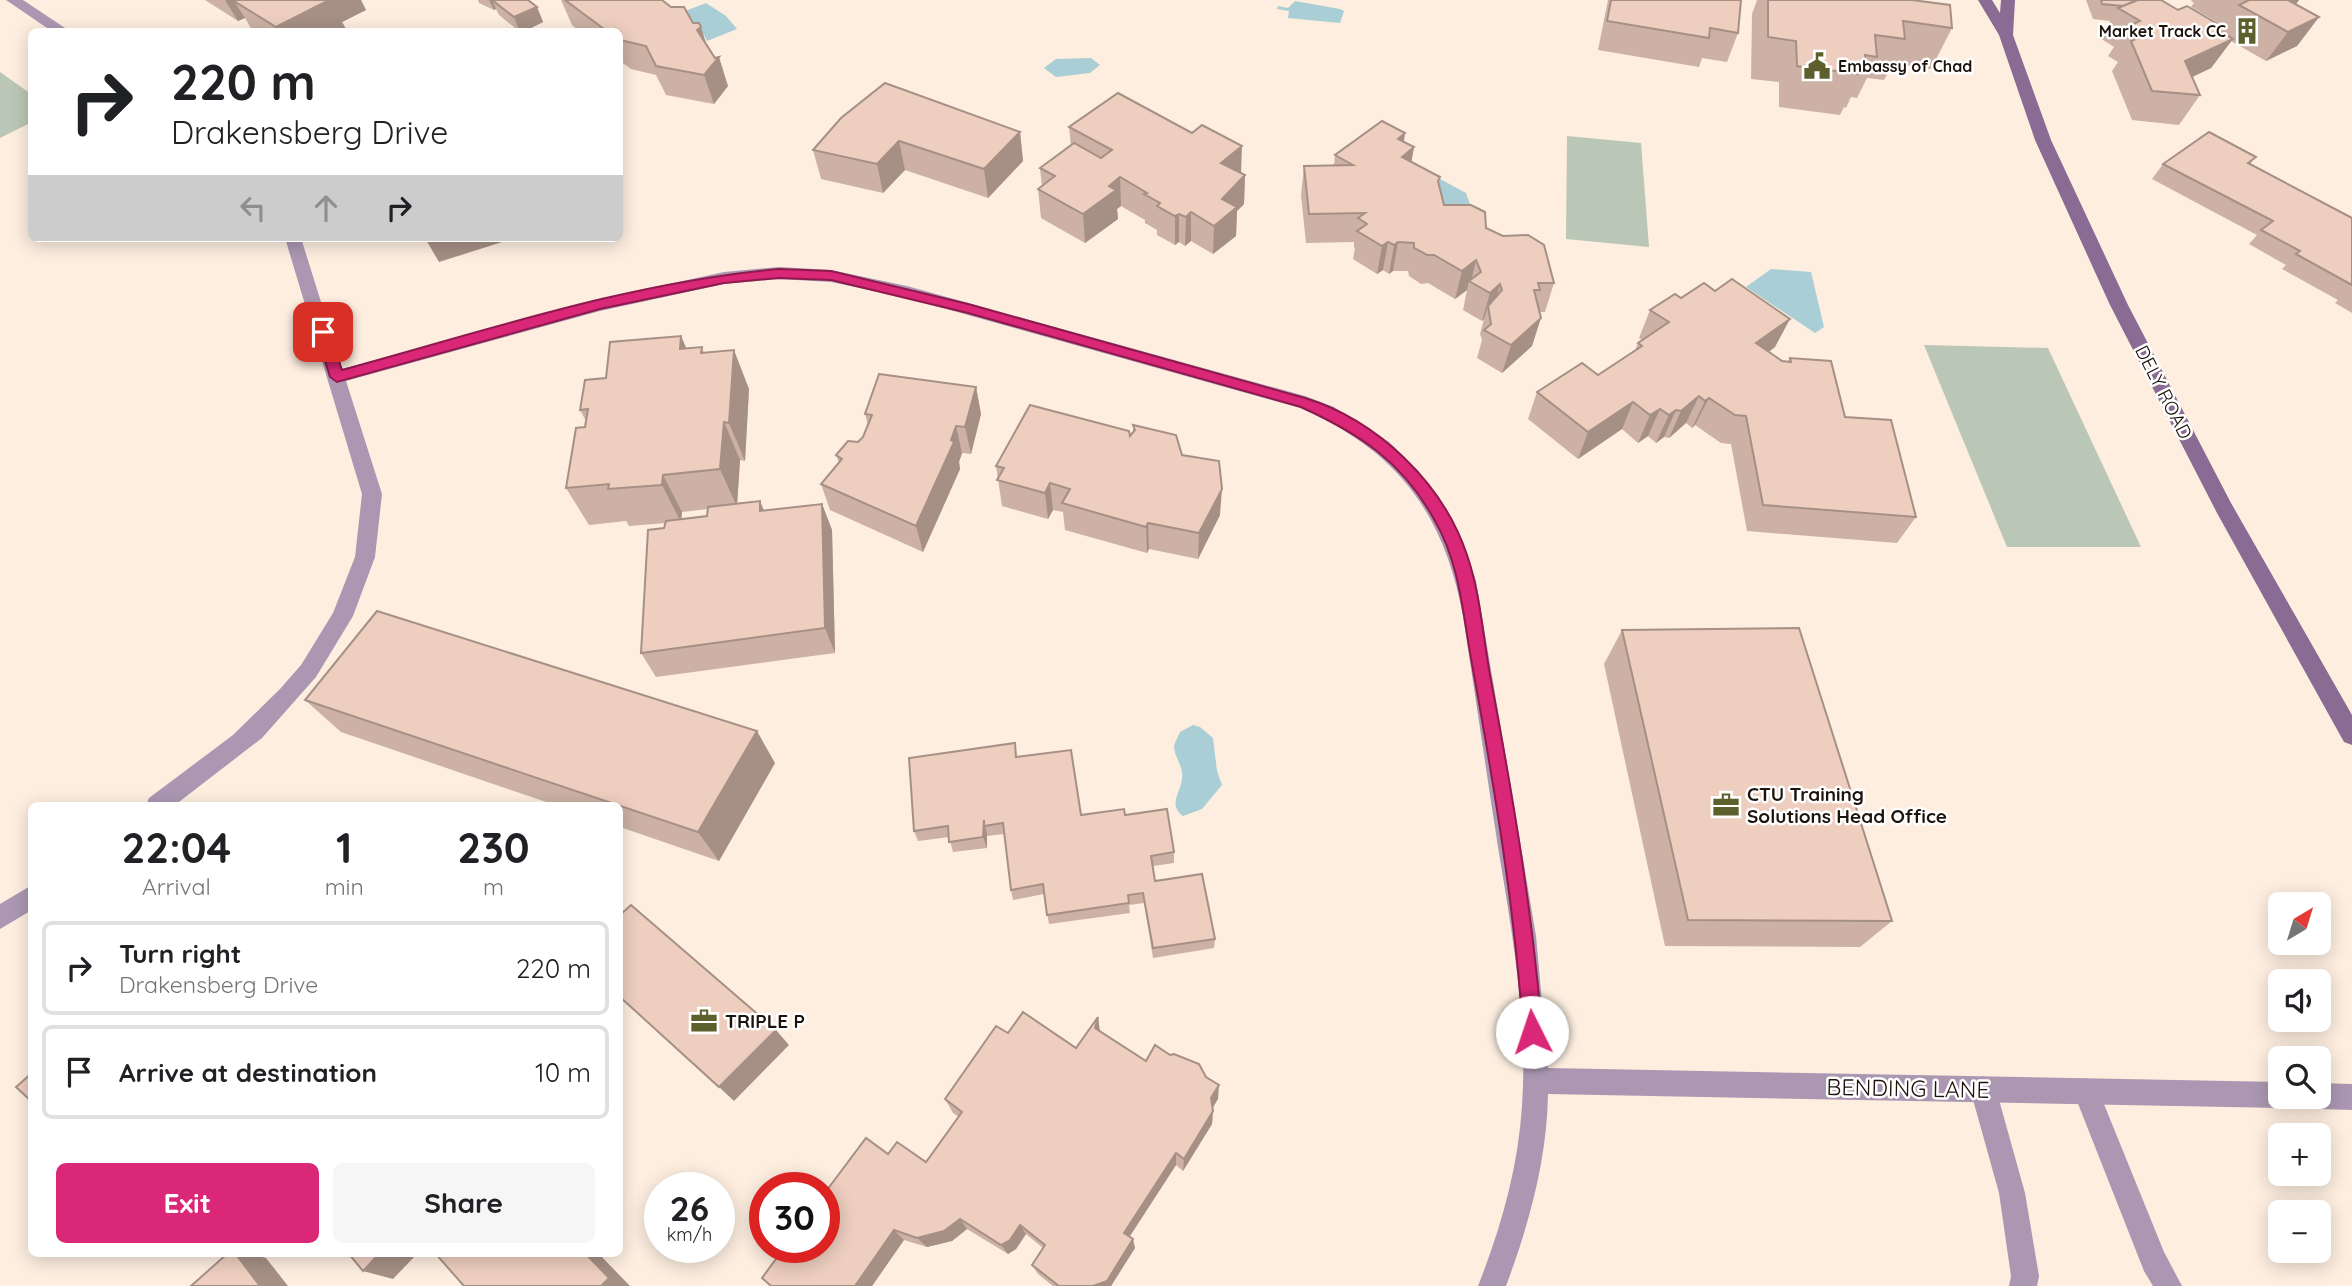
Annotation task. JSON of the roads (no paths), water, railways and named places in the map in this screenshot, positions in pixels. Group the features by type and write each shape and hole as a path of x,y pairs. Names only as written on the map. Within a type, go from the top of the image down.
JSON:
{"street":[{"path":"13,0 58,28"},
{"name":"DELY ROAD","path":"1985,0 2006,35 2043,140 2119,305 2224,508 2352,735"},
{"name":"DELY ROAD","path":"2006,35 2008,0"},
{"path":"161,802 266,720 317,659 362,576 373,523 372,494 294,242"},
{"path":"337,377 600,305 724,278 779,274 818,275 907,292 1266,392 1305,403 1358,427 1404,465 1441,516 1460,555 1489,713 1527,969 1536,1081 1529,1160 1506,1250 1492,1286"},
{"path":"0,918 28,898"},
{"name":"BENDING LANE","path":"1536,1081 2268,1095"},
{"path":"1983,1089 2012,1193 2025,1276 2023,1286"},
{"path":"2086,1091 2154,1261 2168,1286"},
{"path":"2331,1096 2352,1097"}],"water":[{"path":"1295,1 1340,9 1344,11 1340,23 1288,18 1289,11 1277,9 1278,6 1288,8"},
{"path":"706,3 726,16 737,29 707,41 703,33 680,13"},
{"path":"1091,58 1100,65 1090,73 1056,77 1044,68 1056,59"},
{"path":"1431,174 1466,193 1471,207 1460,215 1422,198"},
{"path":"1771,269 1811,272 1824,327 1815,333 1746,287"},
{"path":"1193,725 1200,727 1213,738 1217,771 1222,785 1202,809 1183,816 1176,808 1182,774 1174,745 1180,732"}],"place":[{"name":"Market Track CC","path":"2247,31"},
{"name":"Embassy of Chad","path":"1817,66"},
{"name":"CTU Training Solutions Head Office","path":"1726,805"},
{"name":"TRIPLE P","path":"704,1021"}]}
